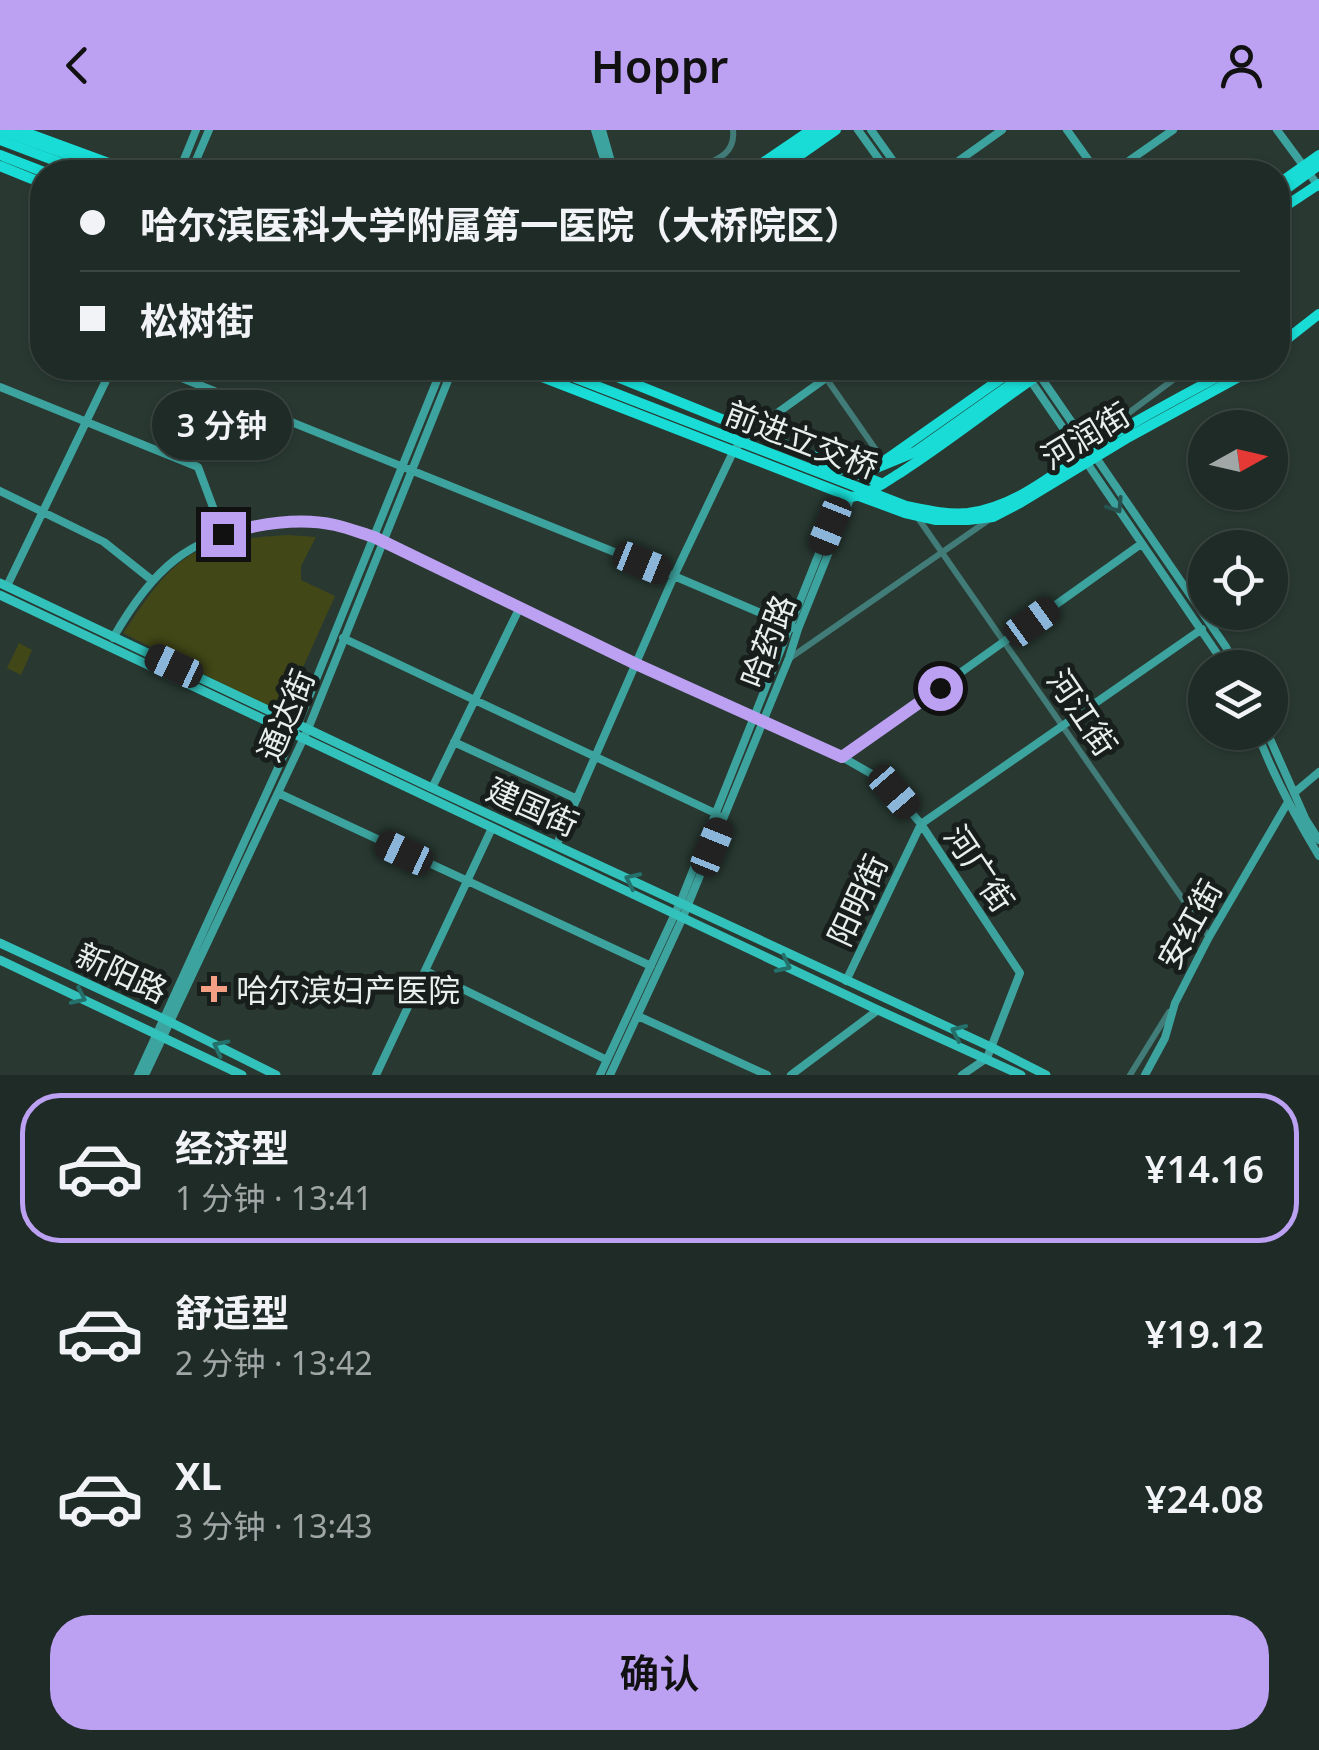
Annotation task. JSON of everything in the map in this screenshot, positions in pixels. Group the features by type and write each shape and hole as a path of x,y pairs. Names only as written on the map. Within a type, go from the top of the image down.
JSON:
{"highway":[{"path":"19,130 101,160"},
{"path":"767,160 811,130"},
{"path":"780,160 824,130"},
{"path":"793,160 836,130"},
{"path":"0,133 59,160"},
{"path":"0,133 80,160"},
{"path":"0,155 30,167"},
{"path":"1290,176 1319,155"},
{"path":"1290,186 1319,165"},
{"path":"0,166 30,178"},
{"path":"1290,204 1318,186"},
{"path":"1290,335 1319,314"},
{"path":"551,380 918,517"},
{"name":"前进立交桥","path":"582,380 906,506 951,513 988,513"},
{"path":"625,380 883,484"},
{"path":"851,495 864,476 883,460 1001,380"},
{"path":"802,464 856,471 886,465 915,452 1023,380"},
{"path":"851,495 883,484 921,459 1025,380"},
{"path":"988,513 1108,437 1212,380"},
{"name":"河润街","path":"918,517 946,521 1020,504 1234,380"}],"main road":[{"name":"建国街","path":"2,588 112,638 492,828 1020,1075"},
{"name":"建国街","path":"2,588 301,731 558,844 1046,1075"},
{"name":"新阳路","path":"0,942 276,1075"},
{"name":"新阳路","path":"0,960 242,1075"}],"street":[{"path":"183,160 196,130"},
{"path":"196,160 209,130"},
{"path":"598,130 607,160"},
{"path":"712,160 728,152 734,143 733,130"},
{"path":"858,130 879,160"},
{"path":"871,130 892,160"},
{"path":"960,160 1002,130"},
{"path":"1067,130 1089,160"},
{"path":"1131,160 1172,130"},
{"path":"1277,130 1318,186"},
{"path":"2,588 107,380"},
{"path":"187,380 794,627"},
{"name":"通达街","path":"408,468 438,380"},
{"name":"通达街","path":"167,1021 278,793 334,634 448,380"},
{"path":"558,844 674,576 734,450 752,431 823,380"},
{"path":"827,380 883,460"},
{"path":"1043,380 1088,444 1092,459 1228,650"},
{"path":"1043,380 1141,544 1188,609"},
{"name":"河润街","path":"1088,444 1173,380"},
{"path":"0,387 198,467 223,534"},
{"path":"0,492 104,542 153,580"},
{"name":"哈药路","path":"610,1075 638,1016 851,495"},
{"name":"河润街","path":"790,658 942,552 988,513"},
{"name":"河江街","path":"918,517 1208,937"},
{"name":"河广街","path":"112,638 153,580 198,544 256,526 308,522 333,525 378,540 636,664 842,757 877,777 921,824 1020,974 987,1058"},
{"name":"通达街","path":"142,1075 344,639 378,540"},
{"path":"842,757 1141,544"},
{"path":"432,788 519,609"},
{"name":"哈药路","path":"684,904 717,814 758,719 790,658 794,627"},
{"name":"阳明街","path":"846,981 921,824 1199,630"},
{"path":"334,634 717,814"},
{"path":"454,742 577,799"},
{"path":"1264,750 1319,856"},
{"path":"1275,750 1319,840"},
{"path":"1288,802 1319,772"},
{"path":"278,793 651,966"},
{"name":"安红街","path":"1146,1075 1164,1038 1175,1002 1208,937 1288,802"},
{"path":"376,1075 492,828"},
{"name":"哈药路","path":"600,1075 679,915"},
{"path":"426,971 607,1060"},
{"path":"1130,1075 1175,1002"},
{"path":"791,1075 878,1010"},
{"path":"638,1016 768,1075"},
{"path":"962,1075 987,1058"}],"green space":[{"path":"288,535 316,537 301,566 301,580 335,596 282,714 123,633 164,577 184,559 229,541"},
{"path":"19,643 32,650 21,675 7,668"}],"place":[{"name":"哈尔滨妇产医院","path":"214,989"}],"route":[{"path":"223,534 256,526 308,522 374,537 636,664 842,757 940,688"}]}
